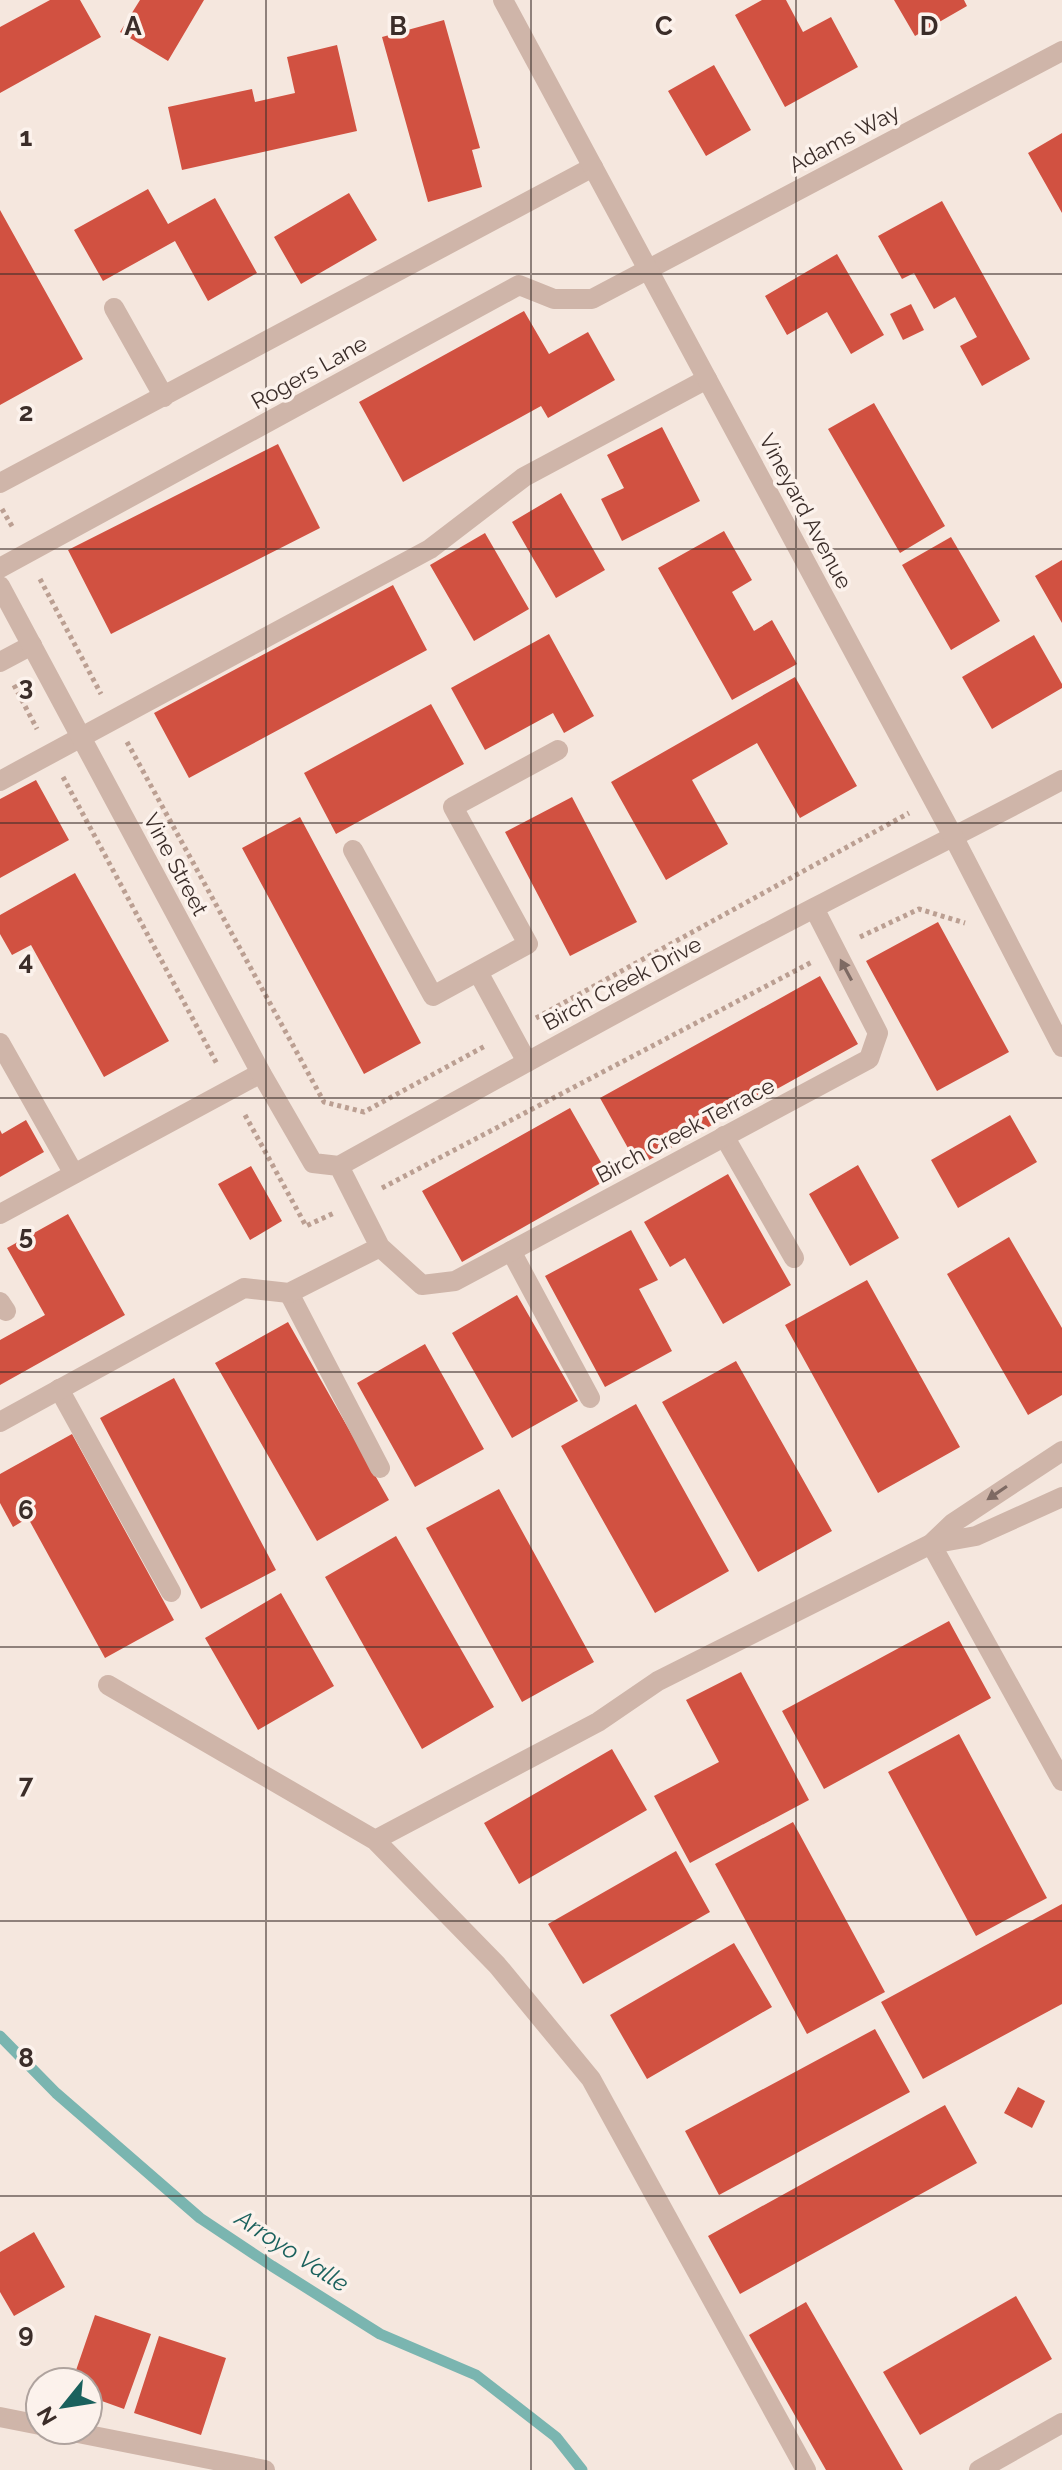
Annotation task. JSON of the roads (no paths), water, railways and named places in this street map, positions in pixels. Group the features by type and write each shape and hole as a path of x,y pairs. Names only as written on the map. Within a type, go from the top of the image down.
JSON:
{"street":[{"name":"Vineyard Avenue","path":"503,0 954,838 1062,1047"},
{"name":"Adams Way","path":"648,267 1062,51"},
{"path":"0,483 593,167"},
{"name":"Rogers Lane","path":"0,568 519,285 554,299 592,299 648,267"},
{"path":"114,308 164,397"},
{"path":"0,781 430,549 524,477 707,379"},
{"name":"Vine Street","path":"0,586 261,1073 313,1163 339,1166"},
{"path":"0,662 32,645"},
{"path":"353,850 433,996 528,944 453,807 558,750"},
{"name":"Birch Creek Drive","path":"339,1166 814,908 1062,780"},
{"name":"Birch Creek Terrace","path":"339,1166 380,1247 422,1285 455,1281 869,1059 878,1033 814,908"},
{"path":"478,972 527,1062"},
{"path":"0,1043 74,1174"},
{"path":"0,1214 261,1073"},
{"path":"724,1136 794,1258"},
{"path":"0,1422 244,1288 289,1293 380,1247"},
{"path":"511,1251 590,1398"},
{"path":"289,1293 380,1468"},
{"path":"59,1389 171,1592"},
{"path":"931,1544 953,1523 1062,1451"},
{"path":"375,1840 598,1722 658,1681 931,1544 976,1536 1062,1497"},
{"path":"931,1544 1062,1781"},
{"path":"108,1685 375,1840 497,1965 591,2079 806,2470"},
{"path":"0,2417 24,2422"},
{"path":"979,2470 1062,2423"},
{"path":"104,2438 265,2470"}],"waterway":[{"name":"Arroyo Valle","path":"0,2036 56,2093 200,2218 380,2334 476,2375 556,2437 582,2470"}]}
